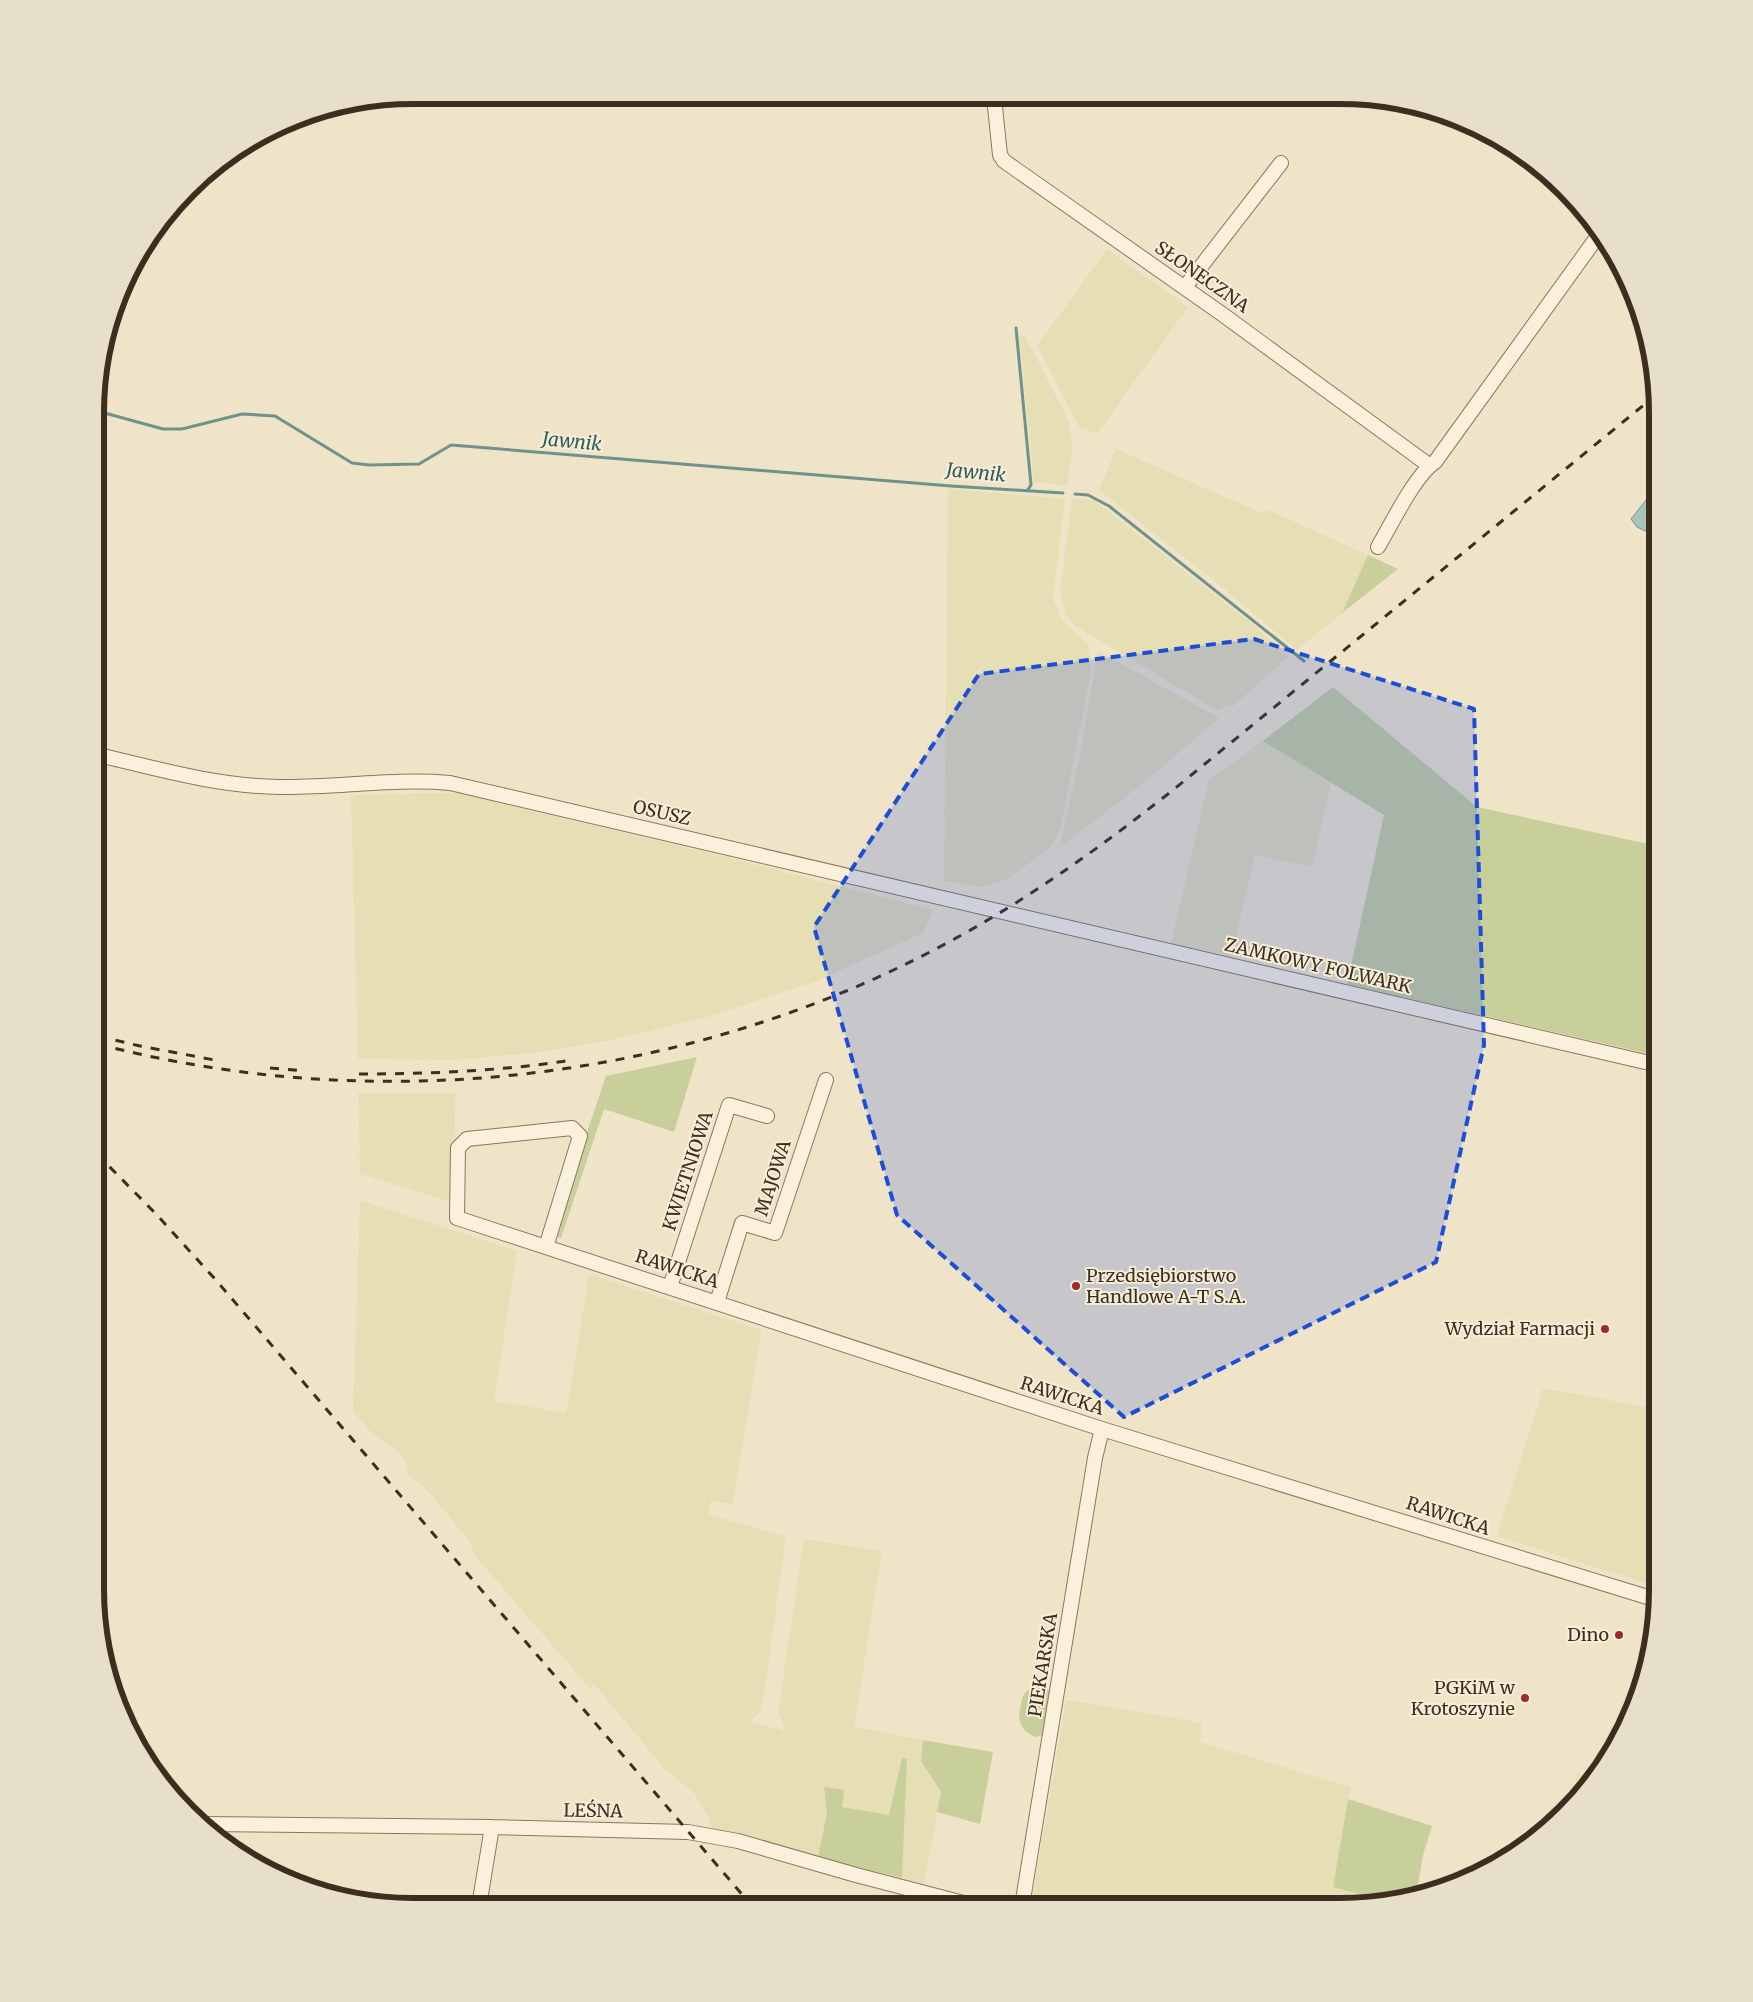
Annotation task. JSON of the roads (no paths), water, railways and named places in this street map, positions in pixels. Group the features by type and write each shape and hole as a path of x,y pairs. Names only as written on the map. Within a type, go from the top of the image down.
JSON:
{"street":[{"name":"SŁONECZNA","path":"995,104 1000,155 1004,161 1185,287 1430,466"},
{"path":"1185,287 1281,162"},
{"path":"1378,547 1409,494 1430,466 1436,462 1596,239"},
{"name":"OSUSZ","path":"104,756 210,780 279,787 412,782 450,783 969,904"},
{"name":"ZAMKOWY FOLWARK","path":"969,904 1649,1063"},
{"name":"MAJOWA","path":"717,1302 742,1223 775,1233 826,1080"},
{"name":"KWIETNIOWA","path":"670,1287 729,1105 767,1116"},
{"name":"RAWICKA","path":"546,1247 580,1136 572,1128 468,1139 458,1148 457,1218 1102,1429 1649,1598"},
{"name":"PIEKARSKA","path":"1023,1898 1090,1486 1102,1429"},
{"name":"LEŚNA","path":"212,1824 492,1827 688,1832 710,1835 945,1898"},
{"path":"480,1898 492,1827"}],"water":[{"path":"1649,496 1649,533 1637,527 1631,519"}],"waterway":[{"path":"1016,328 1031,485 1027,491"},
{"name":"Jawnik","path":"104,413 163,429 182,429 242,414 275,416 352,463 369,465 419,464 451,445 951,486 1063,493"},
{"name":"Jawnik","path":"1075,494 1088,495 1109,506 1304,661"}],"railway":[{"path":"104,1045 202,1066 308,1078 415,1081 521,1074 627,1058 730,1032 831,997 961,936 1024,898 1085,857 1173,790 1649,401"},
{"path":"104,1037 220,1061"},
{"path":"359,1074 463,1071 566,1061"},
{"path":"270,1068 305,1071"},
{"path":"104,1161 156,1214 215,1279 745,1898"}],"place":[{"name":"Przedsiębiorstwo Handlowe A-T S.A.","path":"1076,1286"},
{"name":"Wydział Farmacji","path":"1605,1329"},
{"name":"Dino","path":"1619,1635"},
{"name":"PGKiM w Krotoszynie","path":"1525,1698"}]}
